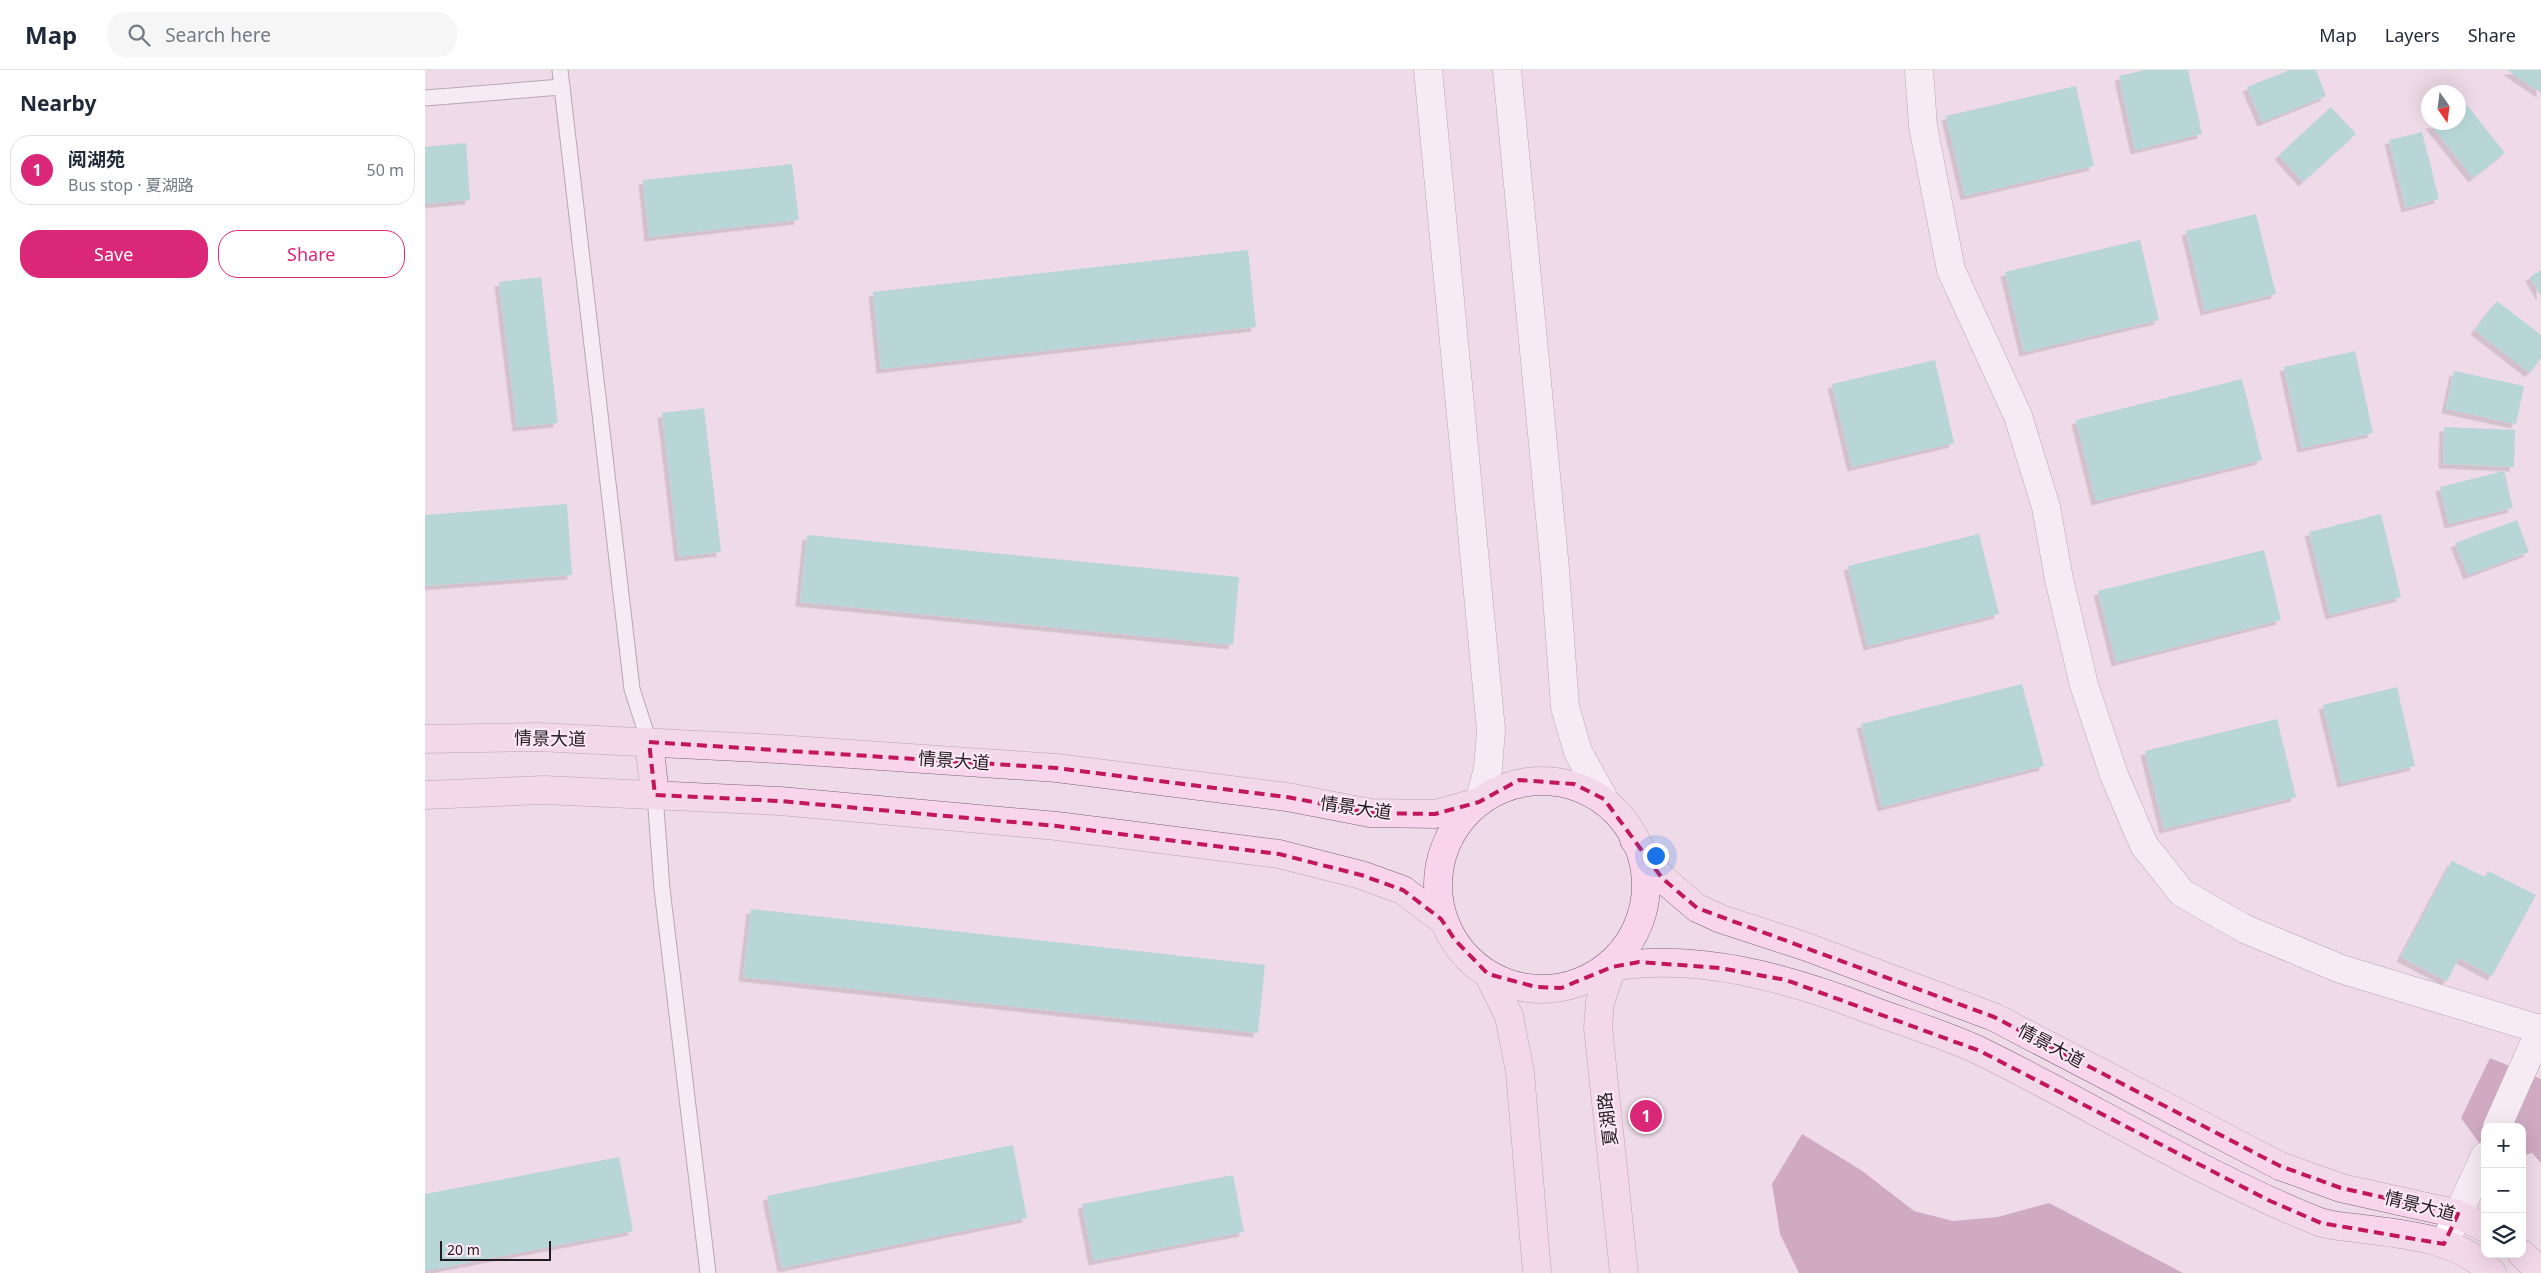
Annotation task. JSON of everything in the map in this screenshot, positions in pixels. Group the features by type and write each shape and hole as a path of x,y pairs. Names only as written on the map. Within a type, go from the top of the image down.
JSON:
{"street":[{"path":"1428,70 1491,730 1488,769 1479,802"},
{"path":"1507,70 1555,569 1565,707 1578,752 1604,799"},
{"path":"1919,70 1923,126 1951,270 2018,416 2046,507 2059,578 2084,685 2114,775 2144,845 2182,893 2245,929 2341,969 2540,1028 2499,1123"},
{"name":"情景大道","path":"425,739 538,737 649,742 1057,768 1287,797 1370,813 1435,814 1479,802"},
{"path":"649,742 655,795"},
{"path":"1441,919 1437,899 1441,860 1450,837 1479,802 1506,785 1519,780 1534,779 1574,784 1604,799"},
{"path":"425,795 544,790 780,801 1057,826 1279,854 1361,874 1403,890 1441,919 1455,940 1488,974 1509,1016 1520,1072 1537,1273"},
{"name":"情景大道","path":"1604,799 1662,878 1697,908 1721,919 1804,946 1994,1017 2280,1166 2341,1188 2458,1214 2481,1226"},
{"path":"1488,974 1536,988 1561,988 1587,980 1612,967 1636,935 1644,917 1646,898 1643,872 1634,840"},
{"name":"情景大道","path":"1612,967 1639,962 1673,963 1719,968 1795,983 1980,1051 2268,1200 2321,1223 2413,1236 2444,1244 2483,1264 2492,1273"},
{"name":"夏湖路","path":"1612,967 1600,1002 1598,1027 1624,1273"},
{"path":"2444,1244 2481,1165"},
{"path":"2526,1258 2541,1272"}],"lane":[{"path":"560,70 632,689 649,742"},
{"path":"425,98 562,87"},
{"path":"655,795 662,889 709,1273"}],"highlighted area":[{"path":"649,742 1057,768 1287,797 1370,813 1435,814 1479,802 1519,780 1574,784 1604,799 1662,878 1697,908 1994,1017 2280,1166 2341,1188 2458,1214 2444,1244 2321,1223 2268,1200 1980,1051 1786,980 1720,968 1639,962 1612,967 1561,988 1536,987 1488,974 1455,940 1441,919 1403,890 1361,875 1279,854 1057,826 780,801 655,795"}],"shaded area":[{"path":"2490,1058 2541,1079 2541,1163 2532,1153 2526,1155 2526,1123 2481,1123 2481,1146 2461,1118"},
{"path":"1802,1134 1861,1170 1914,1211 1953,1221 1998,1217 2049,1203 2183,1273 1799,1273 1780,1234 1772,1184"}],"building":[{"path":"2145,70 2188,70 2202,134 2135,150 2119,76"},
{"path":"2290,70 2316,70 2326,96 2262,122 2247,87"},
{"path":"2507,70 2541,70 2541,93"},
{"path":"2076,86 2094,166 1965,196 1946,116"},
{"path":"2466,104 2505,153 2473,178 2435,130 2466,130"},
{"path":"2331,107 2356,134 2303,182 2279,155"},
{"path":"2422,132 2439,199 2406,208 2389,140"},
{"path":"466,143 470,200 425,204 425,147"},
{"path":"792,164 799,220 649,237 643,180"},
{"path":"2256,214 2276,294 2205,311 2186,231"},
{"path":"2140,240 2159,320 2024,352 2005,272"},
{"path":"1248,250 1256,327 881,369 873,292"},
{"path":"2541,270 2541,296 2530,277"},
{"path":"541,277 558,423 517,427 499,282"},
{"path":"2497,301 2541,335 2541,358 2530,373 2475,330"},
{"path":"2355,351 2373,433 2302,448 2284,367"},
{"path":"1935,360 1954,443 1852,467 1832,384"},
{"path":"2454,371 2524,386 2516,424 2446,409"},
{"path":"2242,379 2262,460 2096,501 2076,420"},
{"path":"704,408 721,552 679,557 662,413"},
{"path":"2444,427 2515,430 2514,467 2443,464"},
{"path":"2504,471 2513,508 2449,524 2440,487"},
{"path":"567,504 572,575 425,586 425,515"},
{"path":"2381,514 2401,597 2330,615 2309,532"},
{"path":"2517,520 2529,552 2468,575 2455,543"},
{"path":"1979,534 1999,614 1868,646 1848,566"},
{"path":"807,535 1239,577 1233,645 800,602"},
{"path":"2264,550 2281,620 2116,662 2098,591"},
{"path":"2022,684 2044,766 1882,807 1861,724"},
{"path":"2397,687 2415,766 2342,783 2323,705"},
{"path":"2277,719 2296,797 2164,829 2145,751"},
{"path":"2452,861 2485,877 2488,871 2536,895 2492,976 2459,958 2447,981 2401,957"},
{"path":"751,909 1265,965 1258,1033 743,977"},
{"path":"1013,1145 1027,1218 782,1268 767,1196"},
{"path":"619,1157 633,1231 425,1271 425,1194"},
{"path":"1233,1175 1244,1232 1093,1261 1082,1204"}],"place":[{"name":"阅湖苑","path":"1646,1116"}]}
